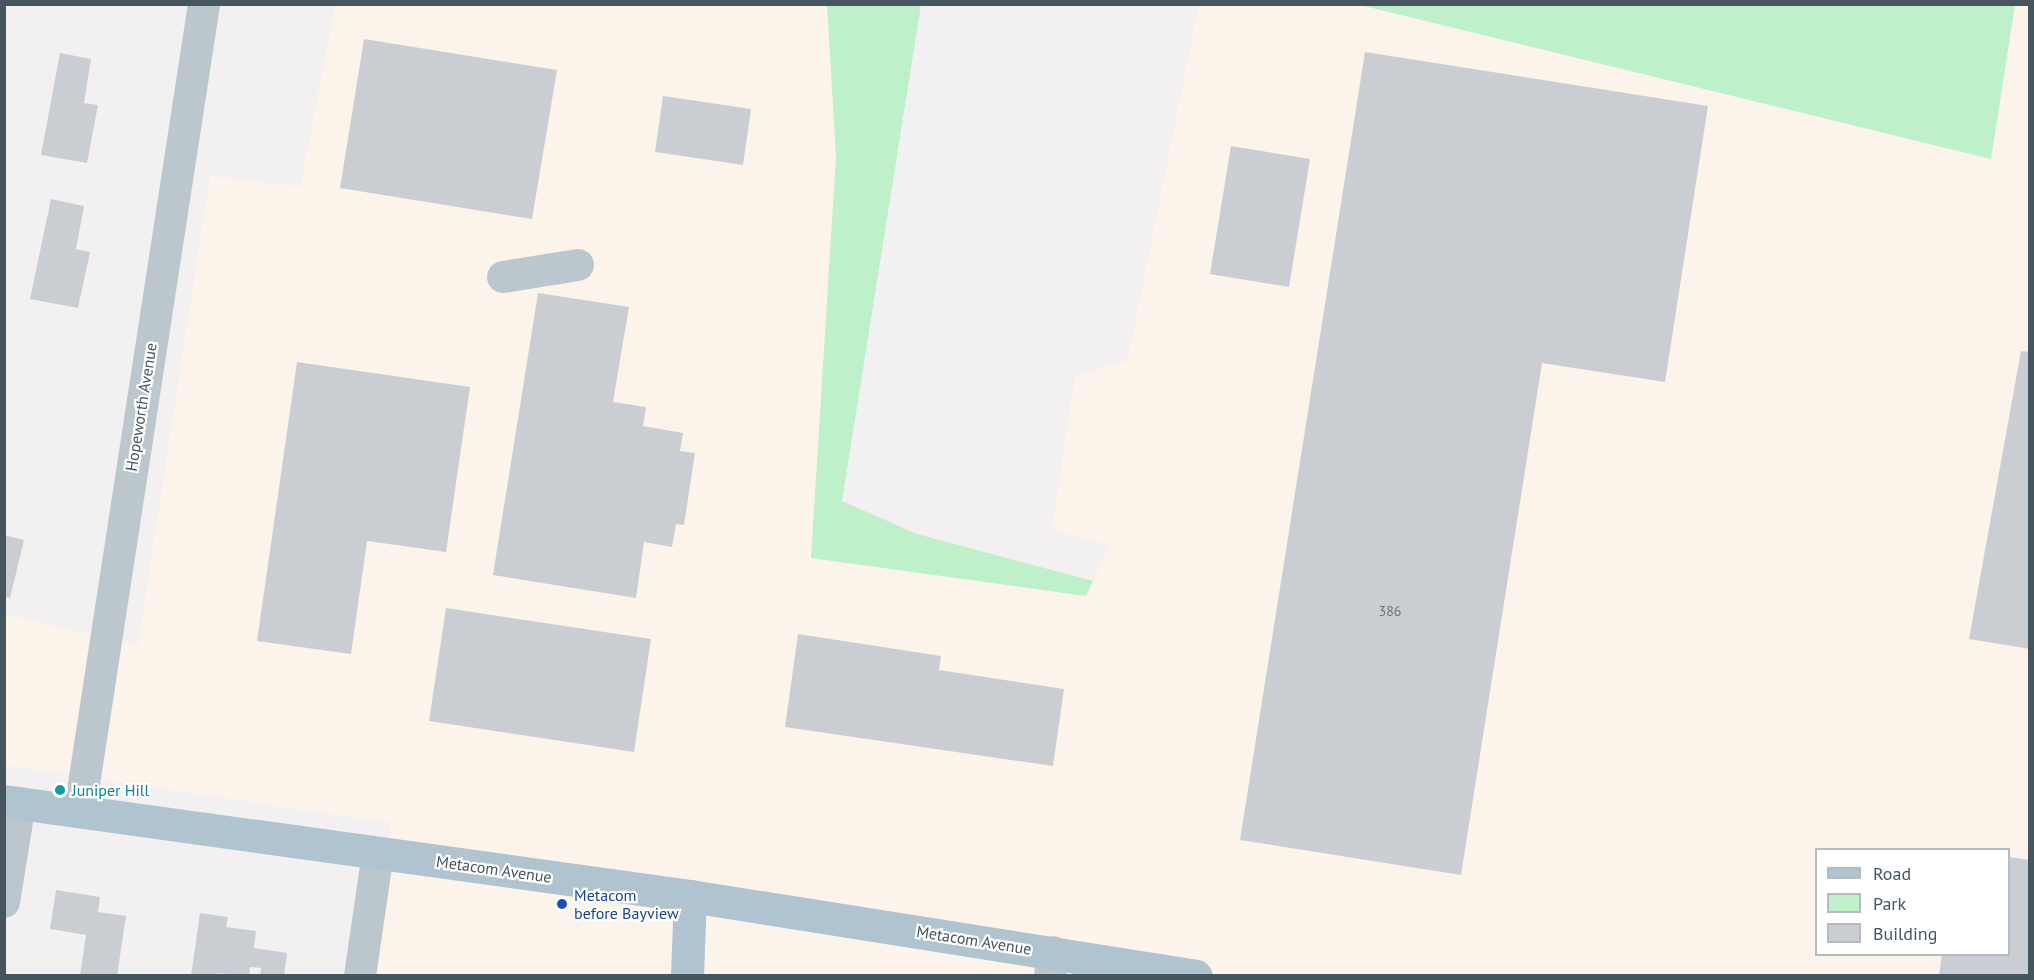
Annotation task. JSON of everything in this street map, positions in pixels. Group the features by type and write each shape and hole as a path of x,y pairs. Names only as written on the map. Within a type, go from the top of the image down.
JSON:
{"main road":[{"name":"Metacom Avenue","path":"12,802 690,897 1052,964 1196,975"},
{"path":"687,975 690,897"}],"street":[{"name":"Hopeworth Avenue","path":"80,810 204,4"},
{"path":"503,277 578,265"},
{"path":"4,902 12,802"},
{"path":"360,975 378,853"}],"shaded area":[{"path":"336,5 827,5 836,157 811,558 1086,596 1110,545 1052,530 1075,376 1128,360 1199,5 1360,5 1991,159 2015,5 2029,5 2029,975 371,975 391,823 5,765 5,615 138,645 210,176 300,187"}],"green space":[{"path":"827,5 921,5 842,501 917,534 1093,581 1086,596 811,558 836,157"},
{"path":"1360,5 2015,5 1991,159"}],"building":[{"path":"364,39 557,70 532,219 340,188"},
{"path":"1365,52 1708,106 1665,382 1542,363 1461,875 1240,840"},
{"path":"60,53 91,59 84,103 98,105 87,163 41,155"},
{"path":"663,96 751,109 743,165 655,152"},
{"path":"1231,146 1310,159 1289,287 1210,274"},
{"path":"51,199 84,206 76,249 90,252 78,308 30,299"},
{"path":"538,293 629,307 613,402 646,407 643,426 683,433 680,451 695,453 684,525 676,524 672,547 644,542 636,598 493,575"},
{"path":"2021,351 2030,352 2030,649 1969,639"},
{"path":"297,362 470,387 446,552 367,541 351,654 257,641"},
{"path":"4,535 24,540 10,598 4,597"},
{"path":"446,608 651,639 634,752 429,721"},
{"path":"798,634 941,656 939,670 1064,689 1053,766 785,727"},
{"path":"2010,857 2030,860 2030,976 1939,976 1942,956 2010,956"},
{"path":"56,890 100,897 98,912 126,916 117,976 80,976 86,935 50,929"},
{"path":"200,913 228,917 226,927 256,931 254,948 287,953 284,976 260,976 261,968 250,967 249,976 217,973 216,976 191,976"}],"place":[{"name":"Juniper Hill","path":"60,790"},
{"name":"Metacom before Bayview","path":"562,904"}]}
